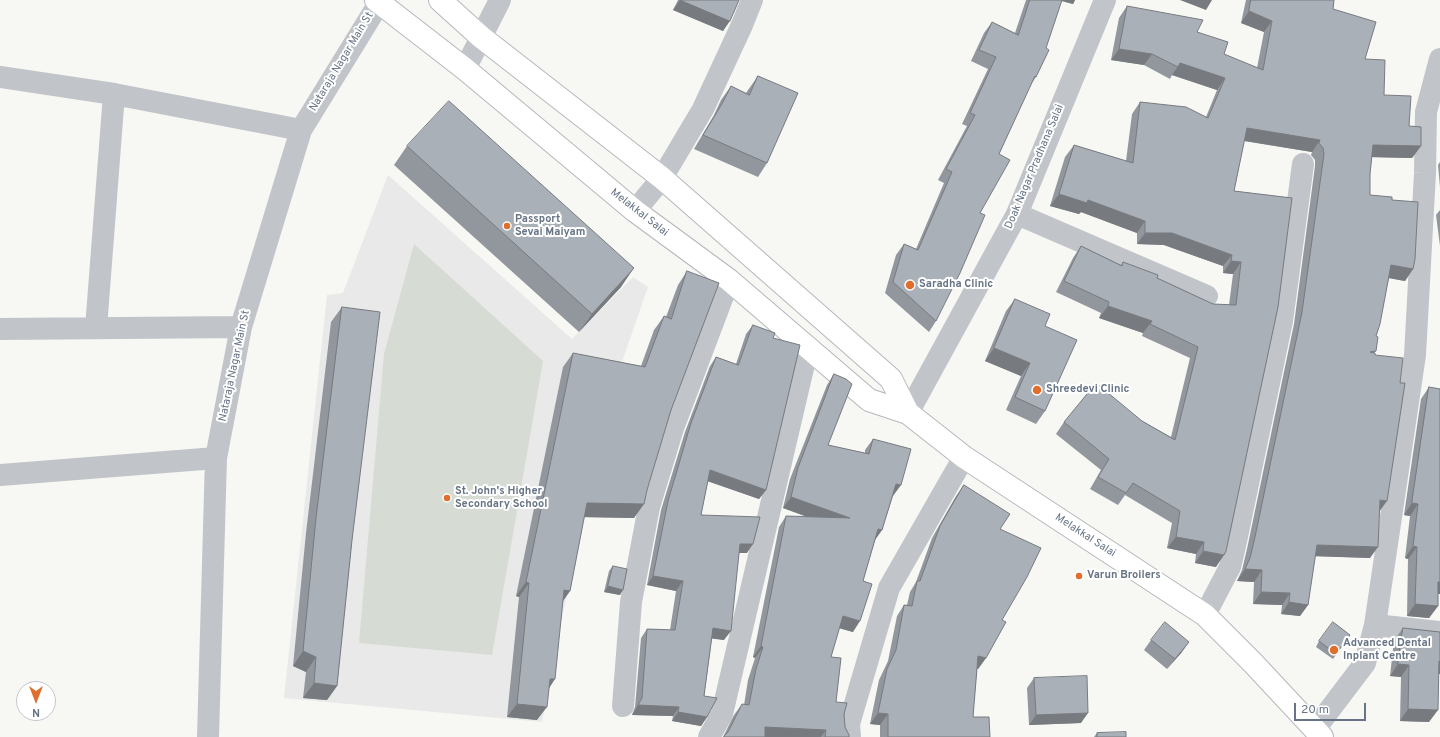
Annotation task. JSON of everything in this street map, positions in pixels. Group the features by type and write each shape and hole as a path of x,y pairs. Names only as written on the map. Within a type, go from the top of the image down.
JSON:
{"main road":[{"name":"Melakkal Salai","path":"440,0 481,37 662,178 891,379 908,413"},
{"name":"Melakkal Salai","path":"379,1 465,69 635,211 729,280 869,400 908,413 964,457 1205,615 1253,662 1318,733"}],"street":[{"path":"465,69 500,0"},
{"path":"635,211 662,178 703,109 752,0"},
{"name":"Doak Nagar Pradhana Salai","path":"908,413 1017,214 1105,0"},
{"name":"Nataraja Nagar Main St","path":"208,737 216,458 241,327 301,130 379,1"},
{"path":"1318,733 1365,662 1375,625 1415,355 1426,173 1426,112 1440,58"},
{"path":"0,77 114,94 301,130"},
{"path":"96,328 114,94"},
{"path":"1205,615 1230,567 1235,546 1282,321 1303,164"},
{"path":"1017,214 1206,296"},
{"path":"623,706 631,602 649,508 673,428 729,280"},
{"path":"0,329 241,327"},
{"path":"709,737 722,714 808,347"},
{"path":"850,737 849,724 889,588 964,457"},
{"path":"0,475 216,458"},
{"path":"1375,625 1440,632"}],"shaded area":[{"name":"St. John's Higher Secondary School","path":"388,175 572,339 633,277 648,287 615,382 563,613 542,722 284,698 327,295 343,293"},
{"path":"414,244 543,361 492,655 359,643 384,354"}],"building":[{"path":"680,0 739,0 730,21"},
{"path":"1030,0 1062,0 1046,48 1049,50 1036,77 1035,76 999,154 1010,160 980,213 985,215 960,273 936,321 893,282 904,244 918,250 952,172 946,169 975,115 970,113 996,57 979,50 992,22 1018,35"},
{"path":"1251,0 1334,0 1333,9 1376,22 1365,59 1385,60 1384,95 1411,96 1409,126 1421,127 1421,146 1373,145 1370,174 1370,195 1392,197 1392,200 1418,202 1415,259 1413,269 1391,265 1380,324 1376,336 1378,337 1376,351 1370,352 1375,353 1375,355 1403,358 1400,383 1405,383 1387,501 1380,500 1378,547 1317,545 1308,605 1289,602 1290,593 1261,592 1262,570 1245,569 1250,558 1255,537 1302,312 1324,154 1323,148 1319,143 1320,140 1247,128 1234,191 1292,198 1278,307 1224,555 1203,551 1204,542 1176,537 1180,511 1133,483 1126,493 1098,477 1109,459 1064,422 1096,383 1142,421 1175,440 1198,347 1150,324 1152,321 1108,306 1109,302 1064,281 1081,246 1122,266 1123,262 1158,275 1157,278 1213,304 1236,305 1241,262 1231,261 1232,255 1172,233 1145,233 1145,221 1088,200 1087,203 1059,194 1074,145 1133,163 1140,102 1186,107 1208,118 1225,78 1180,63 1178,67 1152,54 1119,49 1127,6 1203,20 1197,32 1228,42 1224,54 1263,70 1272,21 1249,11"},
{"path":"758,76 798,93 767,163 703,135 731,86 749,95"},
{"name":"Passport Sevai Maiyam","path":"449,101 634,268 592,314 407,146"},
{"path":"687,271 719,283 671,410 644,504 587,503 570,591 564,590 555,679 550,679 547,707 517,704 529,583 526,582 573,353 645,367 664,316 671,319"},
{"path":"1015,299 1050,314 1045,326 1077,340 1045,411 1015,397 1030,363 994,348"},
{"path":"342,307 380,312 352,540 337,686 314,683 316,657 303,651 316,518"},
{"path":"753,325 775,333 773,338 800,345 766,490 710,470 701,515 760,517 753,544 740,544 731,631 713,628 704,696 717,698 707,717 678,712 679,707 638,705 642,698 647,629 675,630 683,581 653,576 668,501 691,423 716,357 738,365"},
{"path":"834,374 846,379 852,384 828,445 869,454 873,439 911,449 901,485 896,484 882,530 878,529 863,581 872,584 860,621 843,616 831,657 841,658 836,702 847,703 844,714 845,727 849,737 825,737 826,730 765,727 765,737 724,737 742,704 749,705 756,669 763,647 761,646 786,516 850,518 791,497 798,468"},
{"path":"1429,387 1440,389 1440,582 1438,582 1438,606 1415,604 1417,547 1413,546 1418,504 1412,503"},
{"path":"964,485 1010,514 1000,529 1041,548 1027,577 1002,620 1006,622 986,658 978,656 973,717 989,717 990,737 888,737 888,714 878,713 887,669 896,650 904,605 912,606 917,581 920,581 940,526"},
{"path":"613,566 627,569 623,590 608,586"},
{"path":"1165,622 1189,642 1175,659 1151,640"},
{"path":"1333,622 1350,635 1336,654 1319,641"},
{"path":"1403,628 1440,632 1438,710 1408,709 1409,665 1398,664"},
{"path":"1087,676 1088,713 1036,715 1034,678"},
{"path":"1126,732 1126,737 1097,737 1097,733"}],"place":[{"name":"Passport Sevai Maiyam","path":"507,226"},
{"name":"Saradha Clinic","path":"910,285"},
{"name":"Shreedevi Clinic","path":"1037,390"},
{"name":"St. John's Higher Secondary School","path":"447,498"},
{"name":"Varun Broilers","path":"1079,576"},
{"name":"Advanced Dental Inplant Centre","path":"1334,650"}]}
